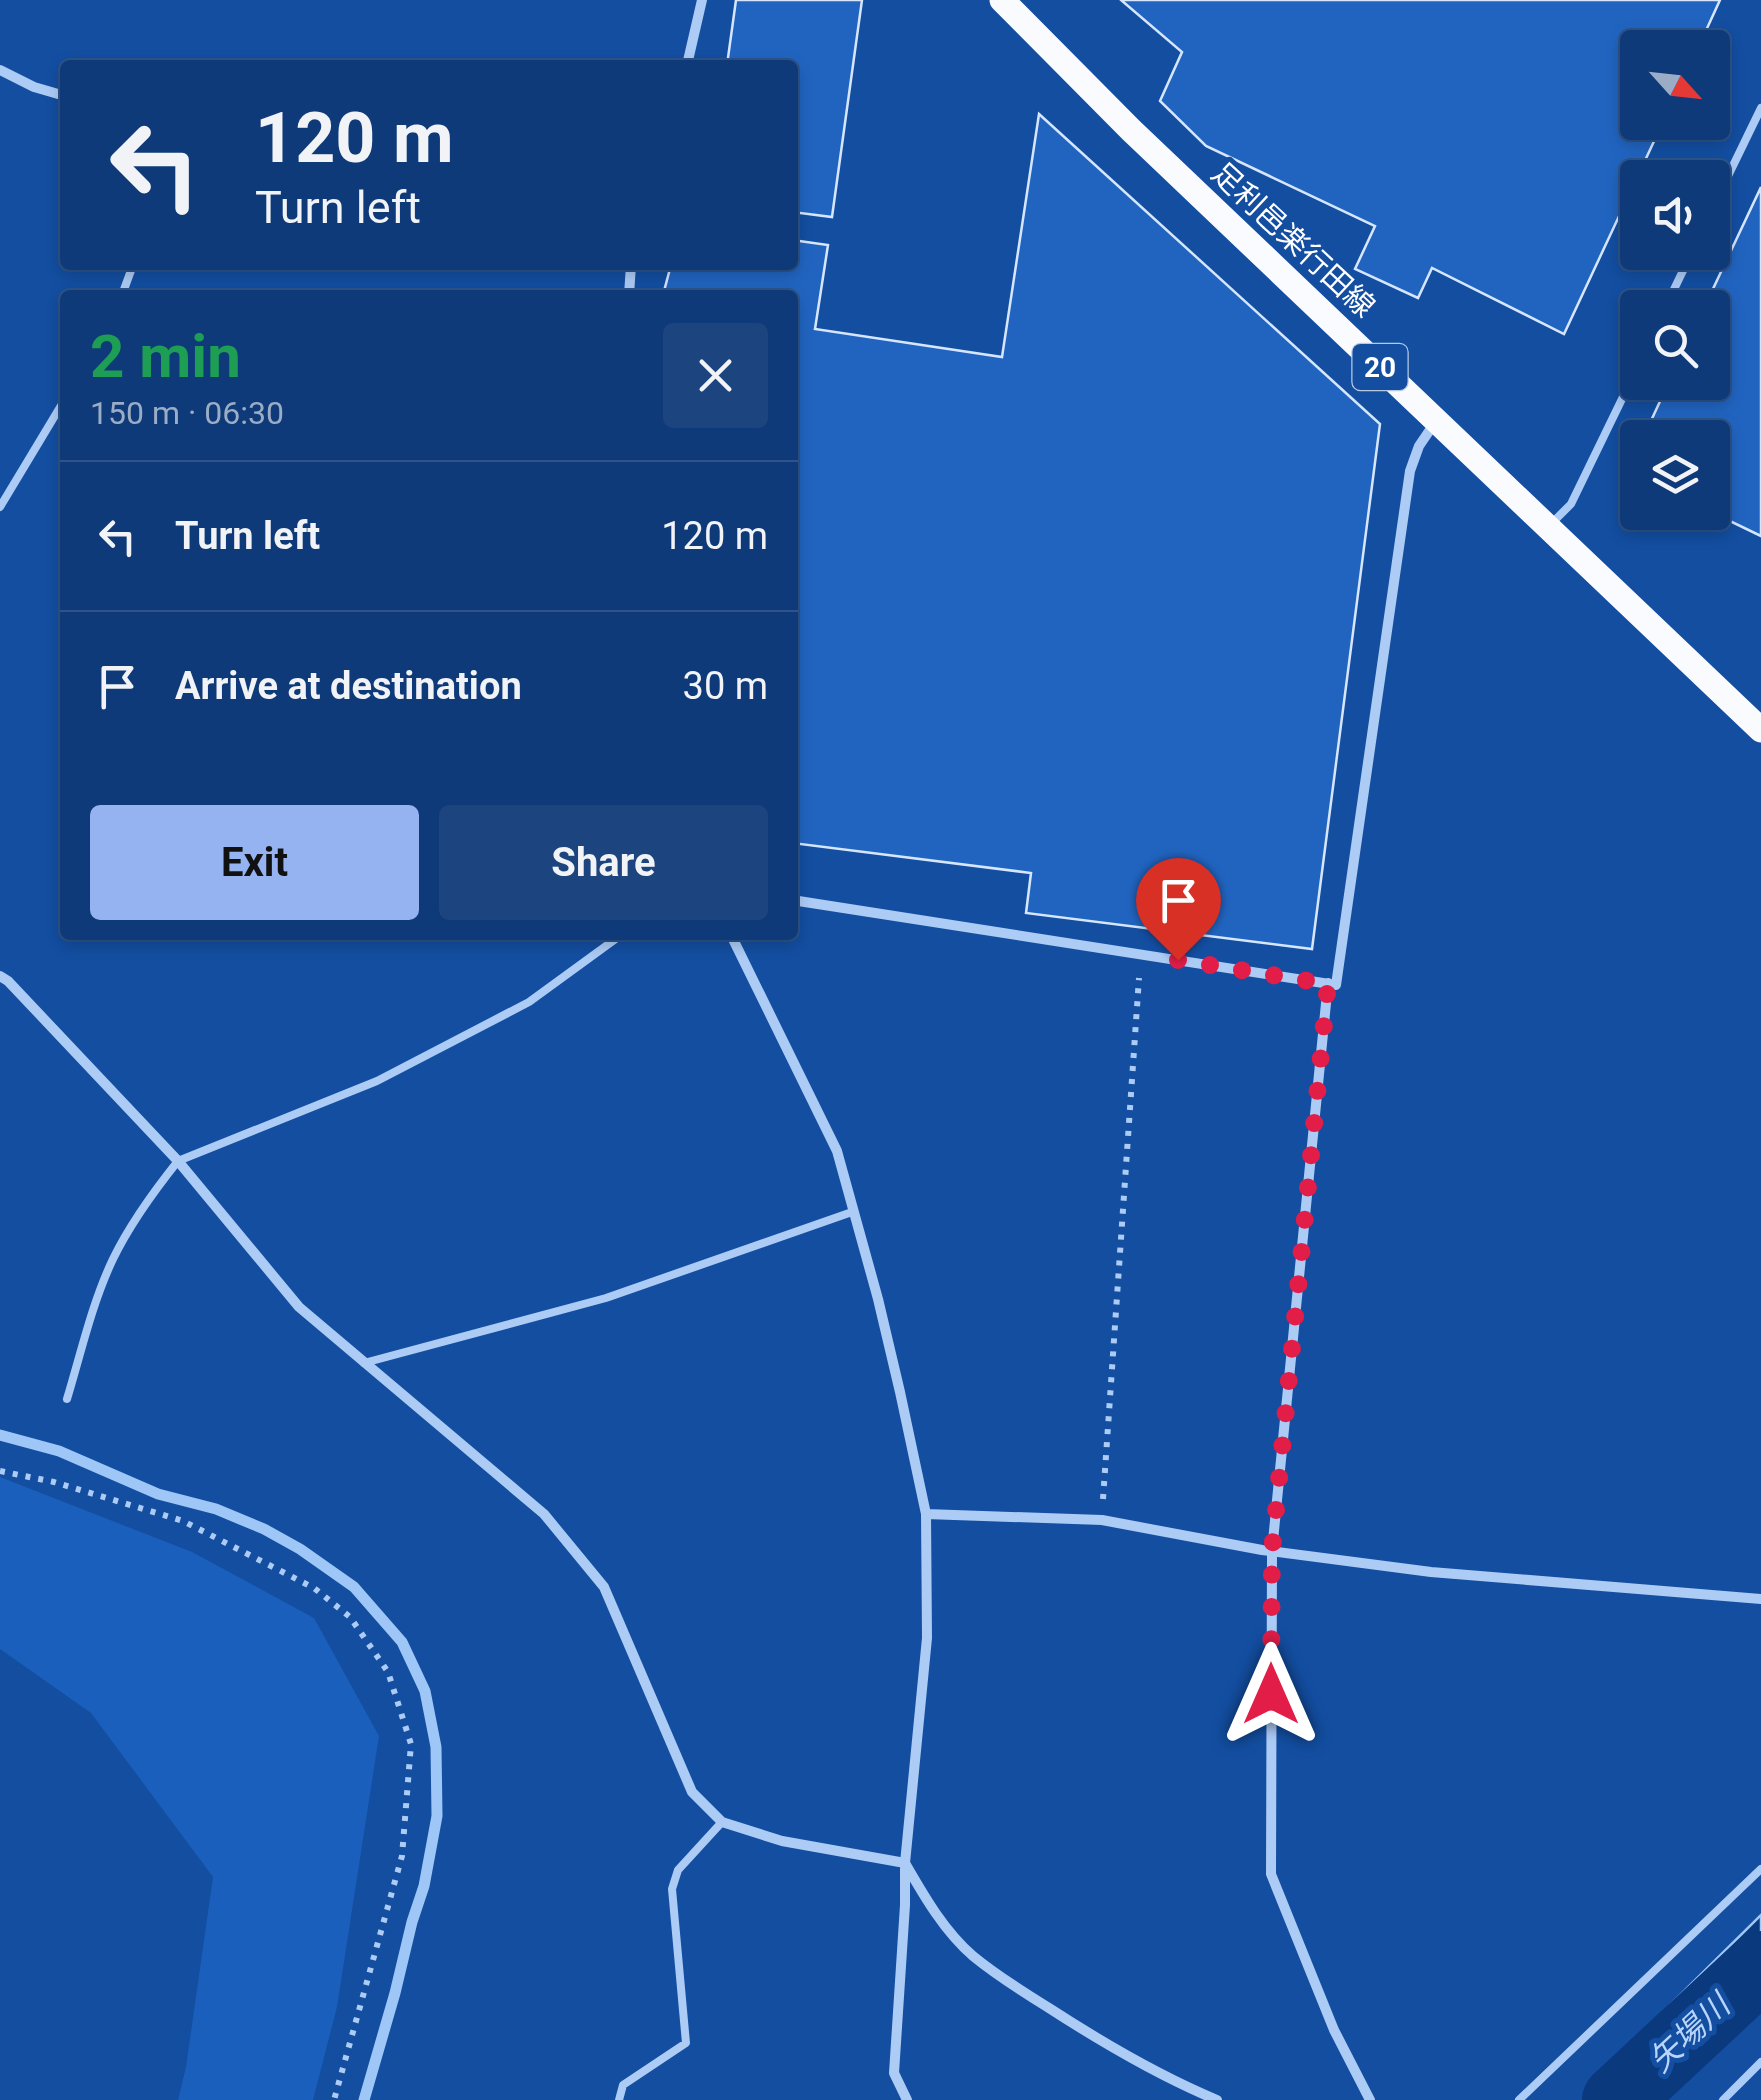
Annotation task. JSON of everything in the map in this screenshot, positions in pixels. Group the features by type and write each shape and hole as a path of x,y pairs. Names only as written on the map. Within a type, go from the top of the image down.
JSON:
{"main road":[{"name":"足利邑楽行田線","path":"1002,0 1131,130 1761,730"}],"street":[{"path":"687,60 702,0"},
{"path":"0,70 60,95"},
{"path":"798,901 1336,985 1410,470 1419,446 1436,420"},
{"path":"732,940 837,1151 882,1317 926,1514 927,1638 905,1864 894,2073 907,2100"},
{"path":"0,976 178,1161 299,1307 544,1514 604,1587 692,1792 722,1822 782,1841 905,1864 934,1911 971,1954 1106,2045 1217,2100"},
{"path":"1328,984 1272,1551 1271,1874 1334,2030 1370,2100"},
{"path":"926,1514 1102,1520 1272,1551 1431,1572 1761,1599"}],"lane":[{"path":"1730,172 1761,108"},
{"path":"1548,528 1572,504 1622,400"},
{"path":"0,507 60,407"},
{"path":"67,1399 114,1256 178,1161 377,1081 529,1002 614,940"},
{"path":"364,1363 606,1298 852,1212"},
{"path":"619,2100 623,2085 686,2043 672,1889 678,1870 722,1822"},
{"path":"1519,2100 1761,1868"},
{"path":"1723,2100 1761,2062"}],"path":[{"path":"1102,1520 1140,954"},
{"path":"0,1471 54,1482 183,1522 314,1588 350,1617 388,1672 411,1744 402,1856 334,2100"}],"shaded area":[{"path":"0,1477 192,1552 314,1618 379,1736 337,2007 313,2100 178,2100 213,1877 91,1713 0,1649"},
{"path":"1761,1915 1761,1988 1730,2014 1671,2004"}],"building":[{"path":"736,0 862,0 832,217 798,213 798,60 728,60"},
{"path":"1121,0 1720,0 1706,30 1620,30 1620,140 1655,140 1645,160 1620,160 1620,214 1564,334 1432,268 1418,298 1355,269 1375,226 1206,146 1160,101 1182,52"},
{"path":"1039,114 1380,424 1312,949 1026,913 1031,873 798,844 798,290 664,290 670,270 798,270 798,241 828,245 815,329 1002,357"},
{"path":"1761,187 1761,536 1730,521 1730,420 1651,420 1661,400 1730,400 1730,290 1712,290 1722,270 1730,270 1730,253"}],"waterway":[{"path":"0,1435 59,1451 158,1494 216,1509 264,1529 354,1587 402,1642 425,1691 436,1747 437,1816 424,1886 364,2100"},
{"name":"矢場川","path":"1617,2100 1761,1966"}],"route":[{"path":"1178,960 1328,984 1272,1551 1271,1694"}]}
